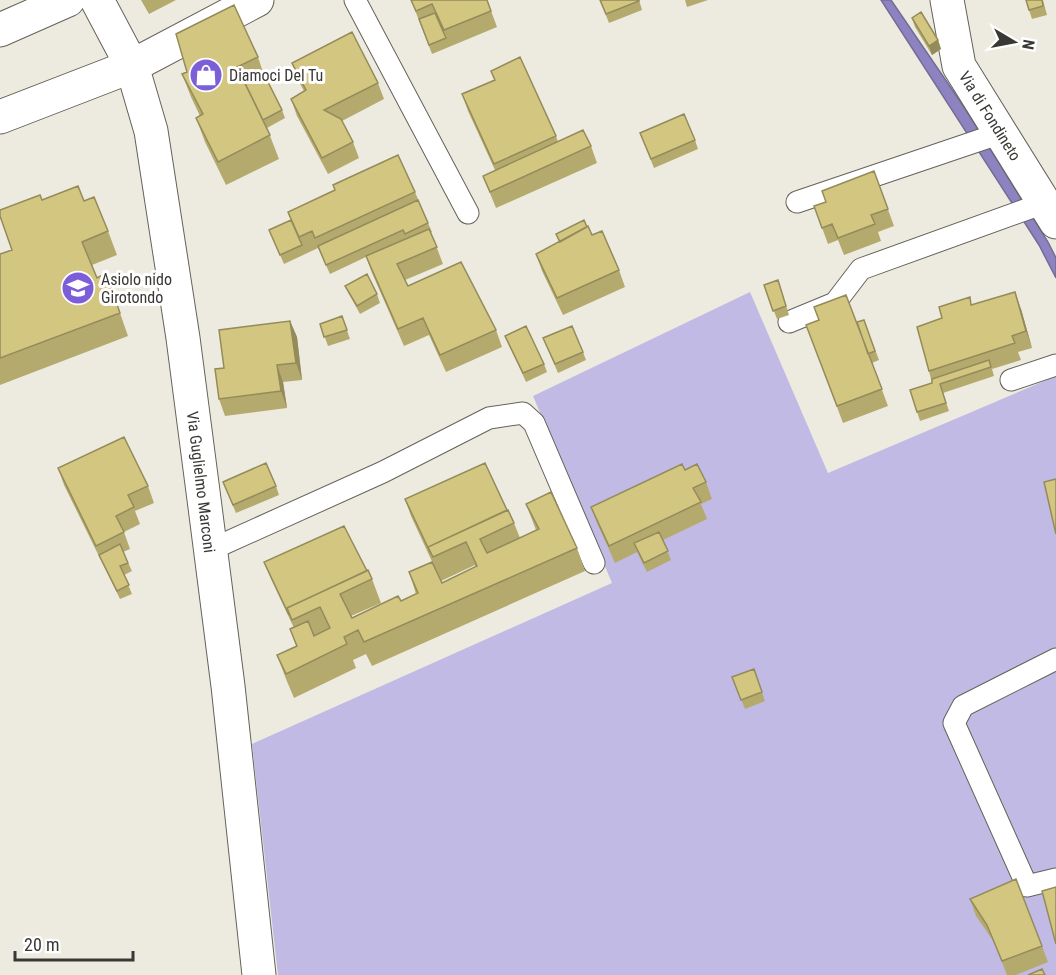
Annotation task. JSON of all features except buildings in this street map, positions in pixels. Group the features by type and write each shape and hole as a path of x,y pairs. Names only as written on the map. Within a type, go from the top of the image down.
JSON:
{"street":[{"path":"0,30 68,0"},
{"name":"Via Guglielmo Marconi","path":"97,0 132,66 151,131 183,338 228,686 259,975"},
{"path":"0,117 132,66 257,0"},
{"name":"Via di Fondineto","path":"947,0 959,66 995,136 1045,202"}],"lane":[{"path":"355,0 468,213"},
{"path":"797,202 995,136"},
{"path":"789,322 835,303 861,269 1008,218 1045,202"},
{"path":"1011,380 1056,365"},
{"path":"210,550 383,472 489,418 523,413 534,423 594,563"},
{"path":"1056,659 963,706 954,723 1027,886 1056,879"}],"shaded area":[{"path":"881,0 891,0 964,107 1048,242 1056,258 1056,278 1039,245"},
{"path":"750,292 828,473 1056,376 1056,975 278,975 252,744 612,583 533,396"}],"place":[{"name":"Diamoci Del Tu","path":"206,75"},
{"name":"Asiolo nido Girotondo","path":"78,288"}]}
